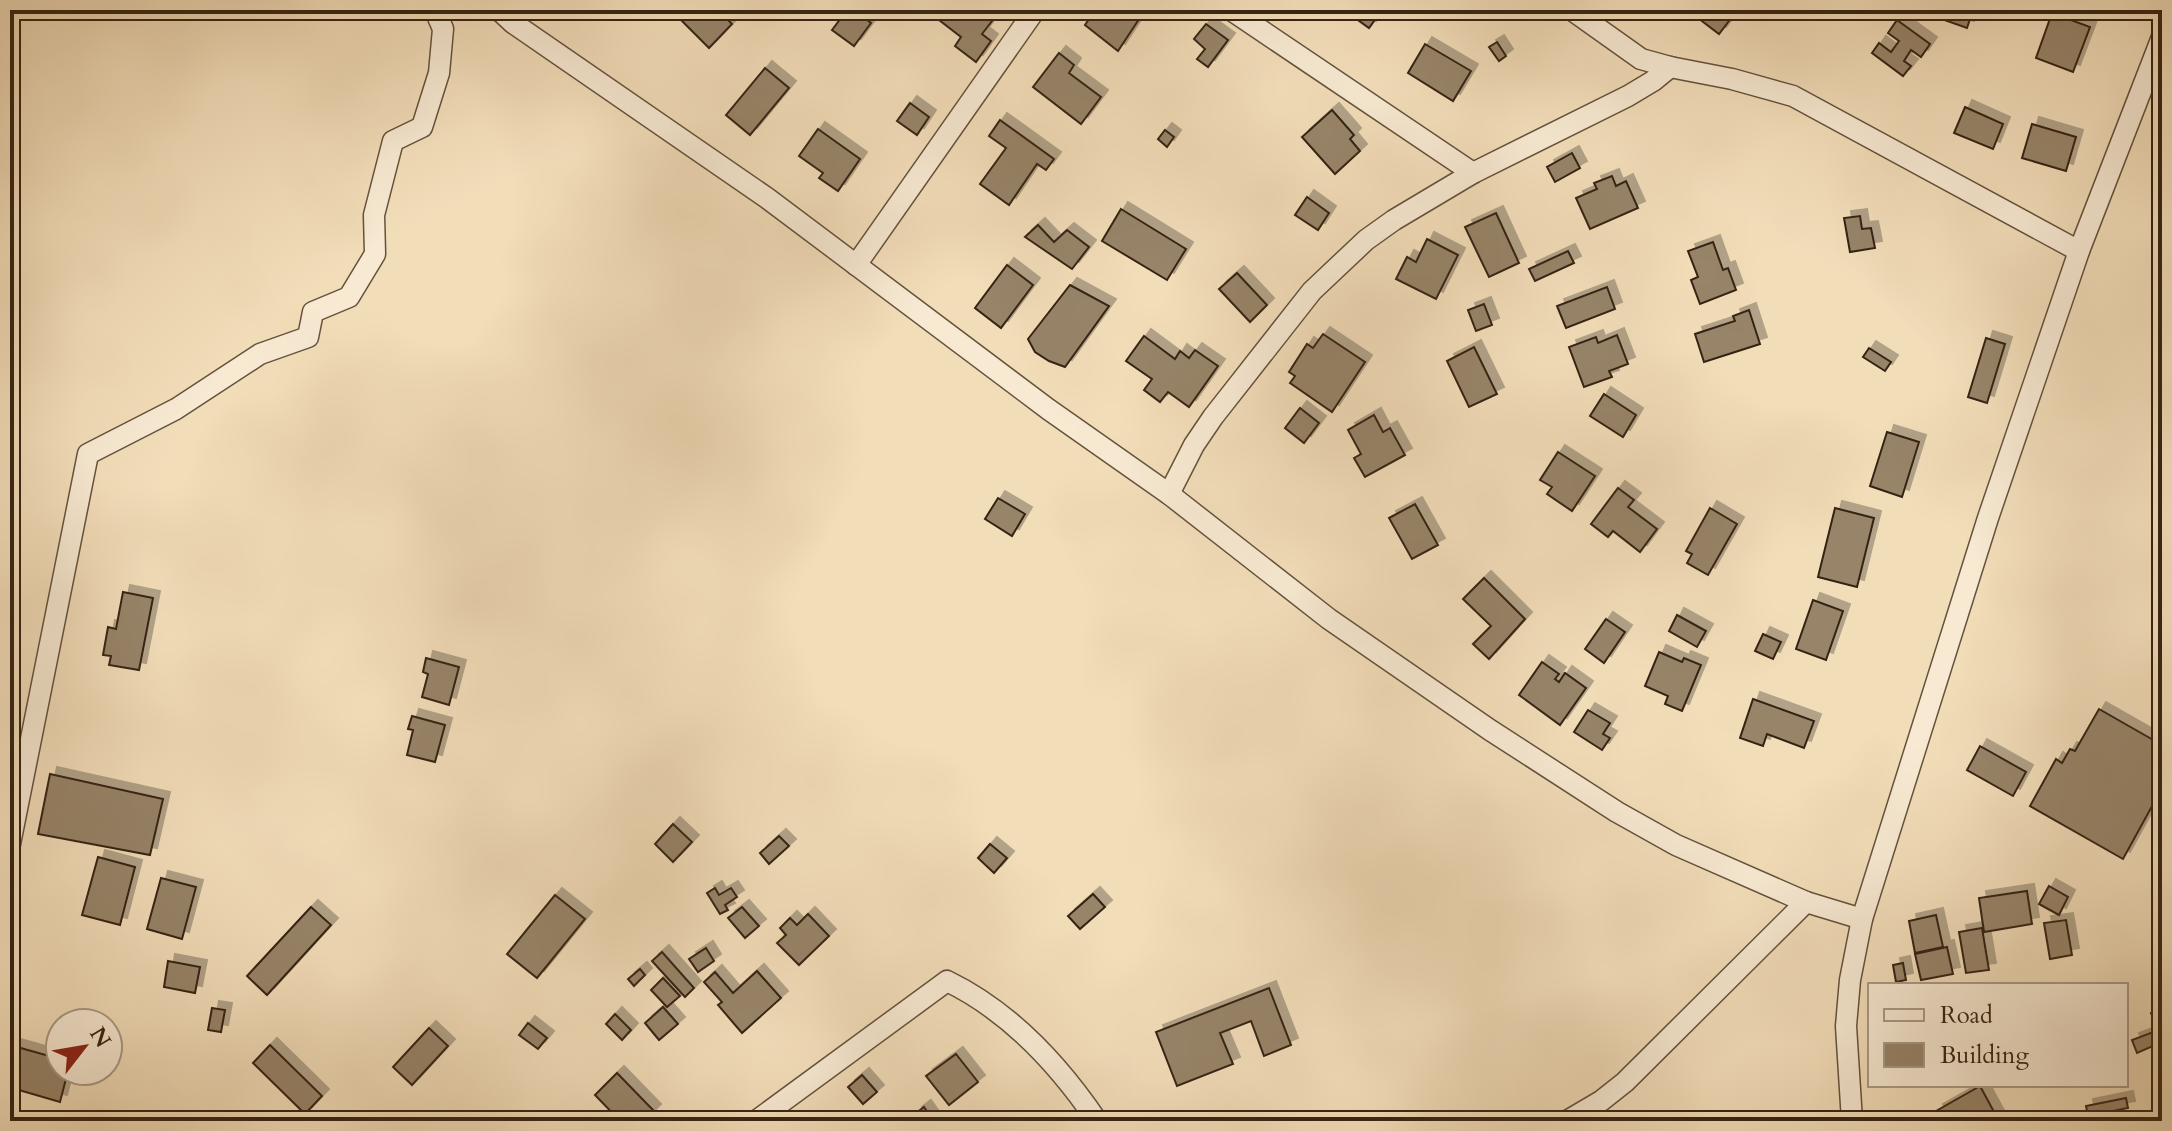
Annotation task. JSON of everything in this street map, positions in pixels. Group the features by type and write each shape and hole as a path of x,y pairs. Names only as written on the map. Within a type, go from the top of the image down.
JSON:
{"street":[{"path":"10,844 88,454 176,409 260,354 308,337 313,312 349,297 375,254 374,215 393,141 422,127 439,73 443,29 435,10"},
{"path":"499,10 513,23 767,198 1048,409 1169,494 1329,619 1490,730 1617,812 1676,845 1806,902 1862,919"},
{"path":"856,265 1035,10"},
{"path":"1231,10 1473,173"},
{"path":"1572,10 1641,59 1793,96 2079,251"},
{"path":"1852,1121 1846,1026 1850,980 1862,919 1988,518 2079,251 2162,37"},
{"path":"1169,494 1194,445 1213,417 1312,291 1366,240 1473,173 1628,96 1670,67"},
{"path":"1567,1121 1625,1082 1806,902"},
{"path":"756,1121 947,981 999,1012 1079,1094 1097,1121"}],"building":[{"path":"681,10 718,10 732,24 709,48 676,15"},
{"path":"847,10 854,10 871,23 854,46 832,30"},
{"path":"926,10 981,10 992,21 982,34 991,41 976,62 955,46 961,37"},
{"path":"1095,10 1145,10 1118,51 1085,25"},
{"path":"1344,10 1382,10 1369,28"},
{"path":"1731,10 1735,13 1719,34 1690,12"},
{"path":"1932,10 1973,10 1967,28 1930,15"},
{"path":"2052,13 2090,27 2073,72 2036,58"},
{"path":"1897,20 1930,44 1921,57 1911,50 1904,61 1911,66 1903,76 1872,53 1879,43 1891,52 1899,41 1888,33"},
{"path":"1206,24 1228,40 1208,67 1197,59 1205,49 1194,39"},
{"path":"1497,42 1506,56 1499,61 1489,47"},
{"path":"1425,44 1471,71 1453,101 1408,73"},
{"path":"1059,53 1074,65 1069,73 1101,97 1081,124 1033,87"},
{"path":"765,68 789,88 750,135 726,115"},
{"path":"910,103 929,117 917,135 897,121"},
{"path":"1965,107 2003,124 1993,149 1954,133"},
{"path":"1332,110 1354,135 1350,139 1360,151 1335,174 1302,137"},
{"path":"1000,120 1054,159 1046,170 1037,164 1009,205 980,184 1006,148 989,136"},
{"path":"2032,124 2076,137 2066,171 2022,158"},
{"path":"818,129 860,159 838,191 819,178 823,173 799,156"},
{"path":"1165,130 1174,137 1167,147 1158,139"},
{"path":"1572,153 1580,168 1555,182 1547,167"},
{"path":"1612,176 1616,186 1626,181 1638,208 1590,229 1576,198 1597,189 1594,183"},
{"path":"1307,197 1329,213 1318,230 1295,215"},
{"path":"1121,209 1186,249 1167,280 1102,241"},
{"path":"1496,213 1519,263 1489,277 1465,227"},
{"path":"1860,216 1862,229 1871,228 1875,248 1850,252 1844,218"},
{"path":"1038,225 1054,242 1067,230 1089,247 1072,269 1025,237"},
{"path":"1427,239 1458,255 1436,299 1396,279 1407,257 1416,262"},
{"path":"1713,242 1723,270 1728,268 1736,290 1700,304 1691,280 1698,277 1688,251"},
{"path":"1568,251 1574,263 1535,281 1529,269"},
{"path":"1007,265 1033,285 1001,328 975,308"},
{"path":"1237,273 1267,305 1250,322 1219,289"},
{"path":"1070,285 1109,306 1065,367 1035,352 1028,339"},
{"path":"1607,287 1615,309 1566,328 1557,306"},
{"path":"1484,304 1492,325 1476,331 1468,310"},
{"path":"1749,310 1760,344 1704,362 1695,334 1735,321 1733,316"},
{"path":"1323,334 1365,362 1332,412 1290,383 1295,376 1289,372 1307,344 1313,348"},
{"path":"1617,335 1628,364 1609,371 1612,377 1584,387 1569,347 1596,337 1598,343"},
{"path":"1144,336 1175,359 1180,351 1189,358 1195,350 1218,366 1189,407 1168,392 1160,402 1144,390 1152,379 1126,361"},
{"path":"1986,338 2005,344 1987,403 1968,397"},
{"path":"1474,347 1497,394 1469,407 1447,361"},
{"path":"1869,348 1891,362 1885,371 1863,357"},
{"path":"1604,394 1636,415 1623,437 1590,416"},
{"path":"1300,408 1319,423 1304,443 1285,428"},
{"path":"1374,415 1383,432 1390,428 1405,455 1365,477 1354,458 1361,454 1348,430"},
{"path":"1887,432 1919,442 1902,497 1870,486"},
{"path":"1558,452 1595,476 1572,511 1547,494 1552,487 1540,480"},
{"path":"1618,488 1634,500 1628,507 1657,529 1640,552 1613,531 1608,537 1591,524"},
{"path":"998,498 1025,514 1012,536 985,519"},
{"path":"1415,504 1438,545 1412,559 1389,518"},
{"path":"1710,508 1737,524 1708,575 1687,563 1692,554 1686,551"},
{"path":"1835,508 1874,518 1857,587 1818,577"},
{"path":"1484,578 1525,619 1489,659 1473,644 1491,626 1463,599"},
{"path":"123,592 153,598 139,670 109,665 111,656 103,655 108,627 116,629"},
{"path":"1813,600 1843,611 1826,660 1796,649"},
{"path":"1677,615 1706,631 1697,647 1669,631"},
{"path":"1606,619 1625,632 1604,663 1585,649"},
{"path":"1763,634 1781,642 1773,659 1755,651"},
{"path":"1659,652 1682,662 1684,658 1701,665 1682,711 1665,704 1668,696 1645,686"},
{"path":"426,658 459,667 449,705 422,697 428,674 423,672"},
{"path":"1542,662 1559,674 1555,679 1559,682 1565,673 1586,688 1560,725 1519,695"},
{"path":"1753,699 1814,721 1804,748 1767,734 1763,746 1740,738"},
{"path":"2099,709 2162,745 2162,788 2123,859 2030,806 2056,759 2062,763 2070,749 2075,751"},
{"path":"1588,710 1610,723 1603,734 1610,738 1602,750 1574,732"},
{"path":"412,716 445,725 435,762 407,755 413,730 408,729"},
{"path":"1980,746 2026,772 2013,796 1967,770"},
{"path":"50,774 163,799 150,855 38,834"},
{"path":"673,824 692,842 673,862 655,844"},
{"path":"779,836 789,846 769,864 760,853"},
{"path":"990,844 1007,858 994,873 978,858"},
{"path":"98,857 135,867 120,925 82,915"},
{"path":"161,878 196,887 182,939 147,929"},
{"path":"2049,886 2068,897 2059,915 2039,904"},
{"path":"715,888 719,895 731,888 737,897 725,905 728,910 720,914 707,893"},
{"path":"2027,891 2032,924 1984,932 1979,898"},
{"path":"1093,894 1105,907 1080,929 1068,916"},
{"path":"555,895 585,919 537,978 507,954"},
{"path":"311,907 331,925 267,995 247,976"},
{"path":"742,907 759,926 745,938 728,918"},
{"path":"808,914 829,936 799,965 777,943 786,935 780,928 790,918 797,925"},
{"path":"1936,915 1943,947 1915,953 1909,921"},
{"path":"2066,920 2072,955 2050,959 2044,923"},
{"path":"1982,928 1989,970 1966,973 1959,932"},
{"path":"1947,947 1953,974 1921,980 1915,954"},
{"path":"706,948 714,961 698,972 689,959"},
{"path":"662,952 694,988 685,997 652,961"},
{"path":"168,961 200,967 195,993 164,987"},
{"path":"1903,963 1906,980 1896,982 1893,965"},
{"path":"640,969 645,975 634,986 628,979"},
{"path":"757,971 781,998 742,1033 718,1005 722,1002 704,982 715,972 733,993"},
{"path":"663,978 680,996 667,1007 651,990"},
{"path":"1269,988 1291,1045 1264,1056 1251,1021 1220,1033 1233,1064 1177,1086 1156,1032"},
{"path":"663,1007 678,1024 659,1040 645,1023"},
{"path":"212,1008 225,1010 221,1032 208,1030"},
{"path":"2162,1009 2162,1039 2151,1013"},
{"path":"615,1014 631,1030 622,1040 606,1024"},
{"path":"528,1023 547,1038 538,1049 519,1035"},
{"path":"429,1028 448,1046 412,1085 393,1067"},
{"path":"2156,1031 2160,1043 2137,1053 2132,1040"},
{"path":"10,1045 44,1055 44,1087 64,1087 60,1102 12,1088 10,1095"},
{"path":"270,1045 322,1096 305,1114 253,1063"},
{"path":"956,1054 978,1082 949,1105 926,1076"},
{"path":"617,1073 654,1111 644,1121 620,1121 595,1095"},
{"path":"862,1075 877,1092 863,1104 848,1087"},
{"path":"1981,1087 1999,1121 1942,1121 1936,1111"},
{"path":"2126,1098 2128,1108 2088,1116 2086,1106"},
{"path":"924,1107 934,1121 920,1121 915,1114"}]}
